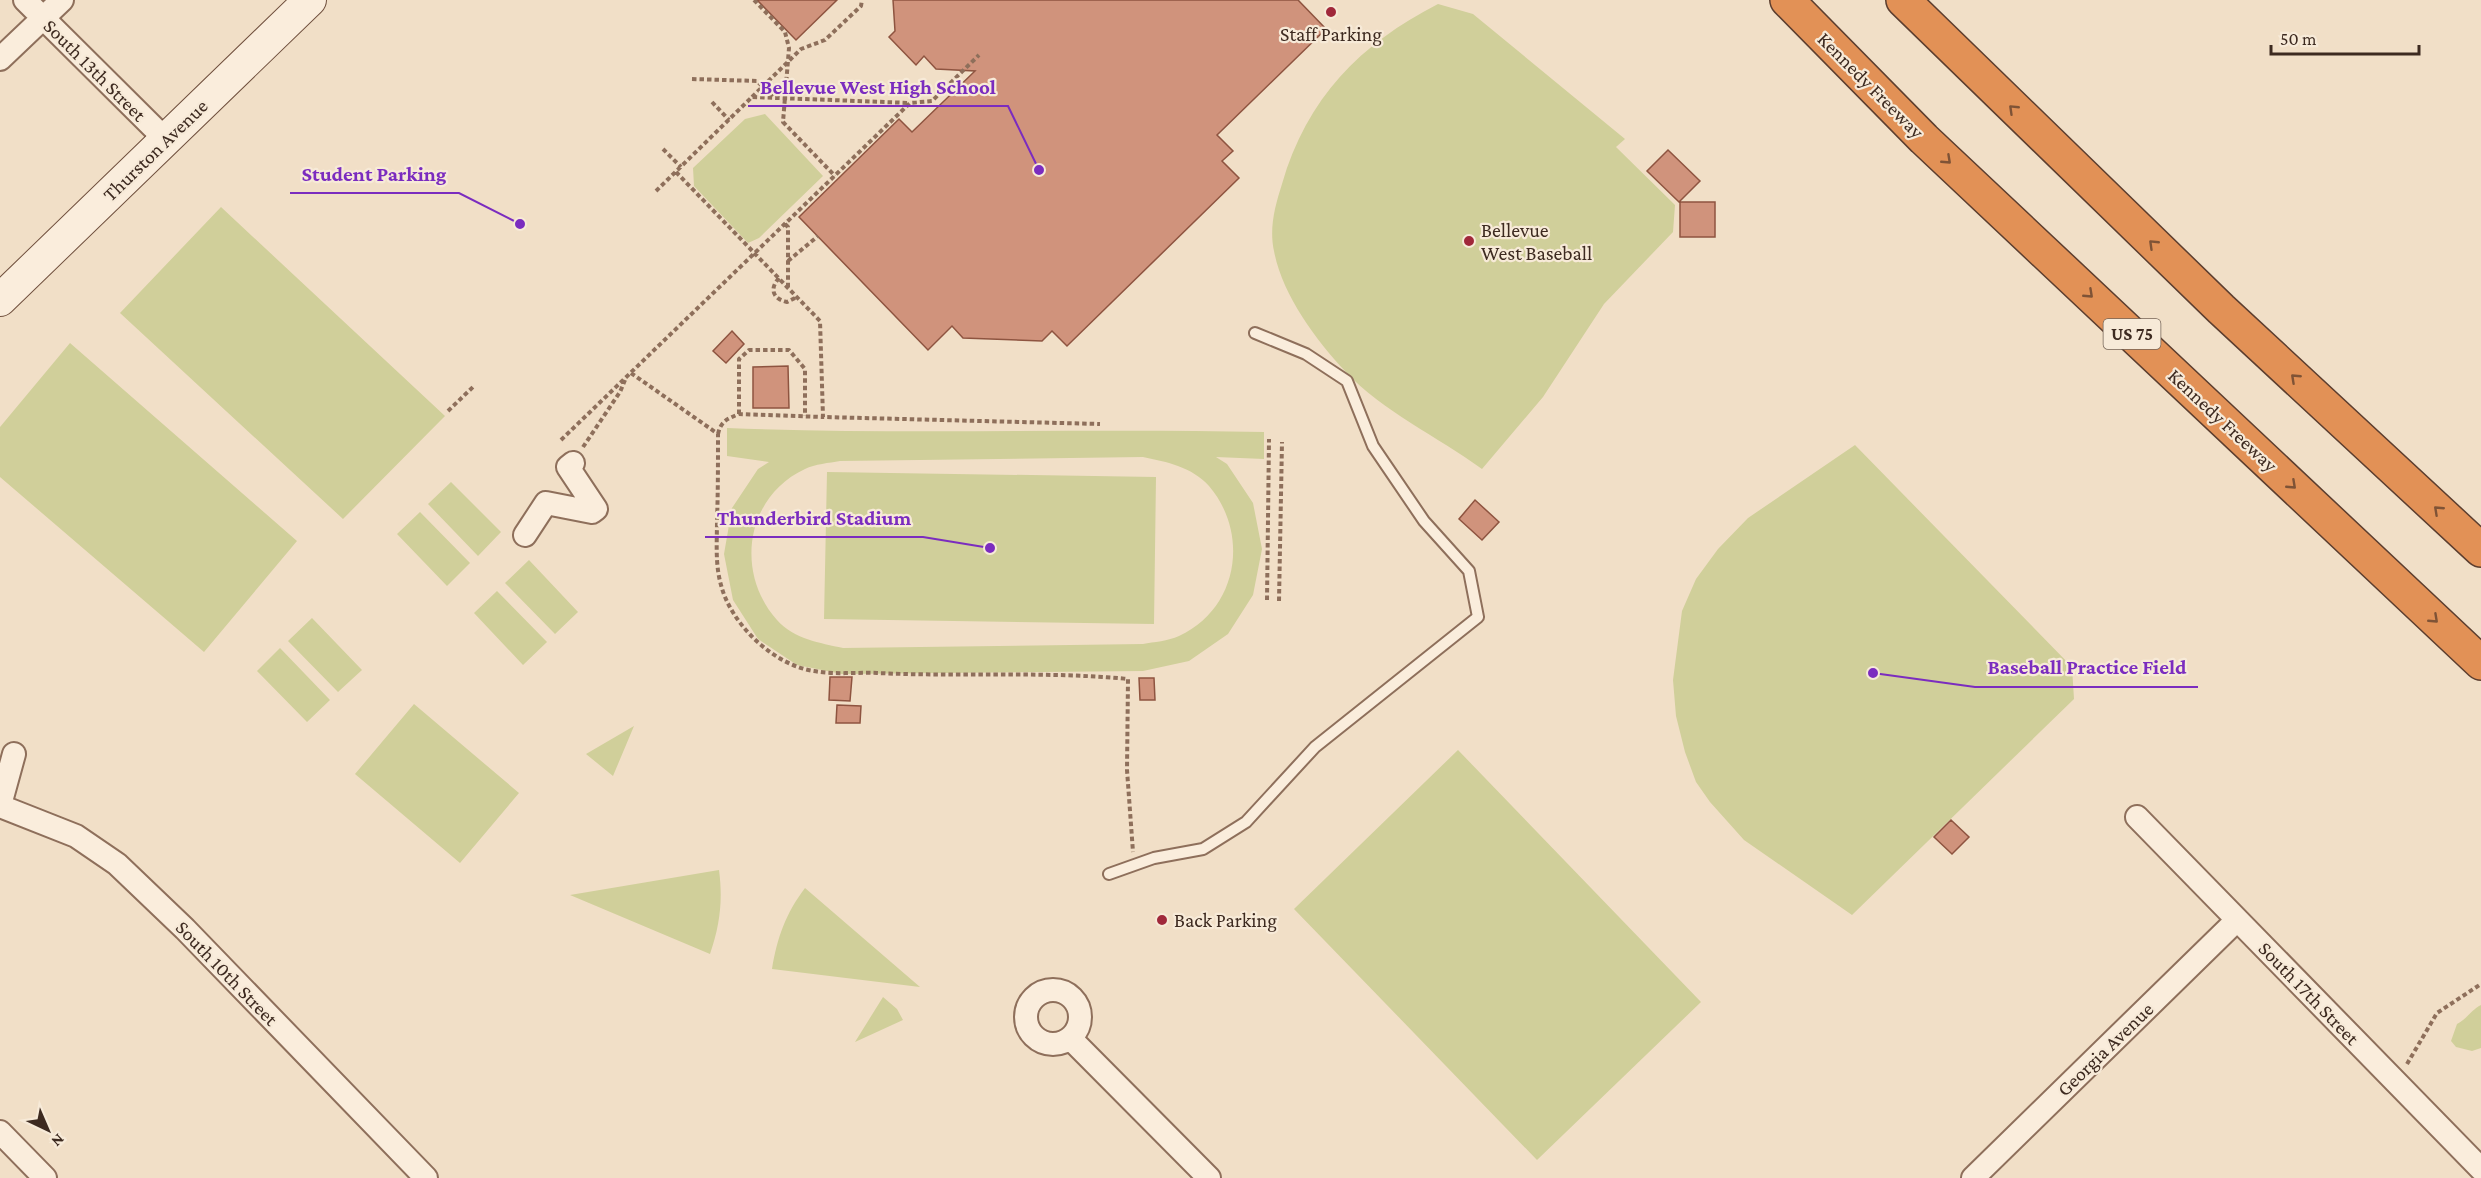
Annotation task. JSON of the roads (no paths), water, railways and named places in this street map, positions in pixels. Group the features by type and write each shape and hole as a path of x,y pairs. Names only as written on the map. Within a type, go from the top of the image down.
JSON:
{"highway":[{"name":"Kennedy Freeway","path":"1787,0 1924,139 2481,663"},
{"path":"1903,0 2221,309 2481,550"}],"street":[{"name":"South 13th Street","path":"25,0 166,140"},
{"path":"0,59 62,0"},
{"name":"Thurston Avenue","path":"0,300 310,0"},
{"path":"525,535 546,503 592,512 596,509 568,467 573,463"},
{"path":"0,805 14,754"},
{"name":"South 10th Street","path":"0,805 76,836 117,864 185,929 426,1178"},
{"name":"South 17th Street","path":"2137,817 2481,1168"},
{"name":"Georgia Avenue","path":"1973,1178 2237,920"},
{"path":"1070,1038 1209,1178"},
{"path":"0,1132 45,1178"}],"lane":[{"path":"1109,874 1154,858 1203,849 1246,822 1315,747 1478,617 1469,571 1424,521 1373,446 1347,381 1306,354 1255,333"}],"place":[{"name":"Staff Parking","path":"1331,12"},
{"name":"Bellevue West High School","path":"1039,170"},
{"name":"Student Parking","path":"520,224"},
{"name":"Bellevue West Baseball","path":"1469,241"},
{"name":"Thunderbird Stadium","path":"990,548"},
{"name":"Baseball Practice Field","path":"1873,673"},
{"name":"Back Parking","path":"1162,920"}]}
